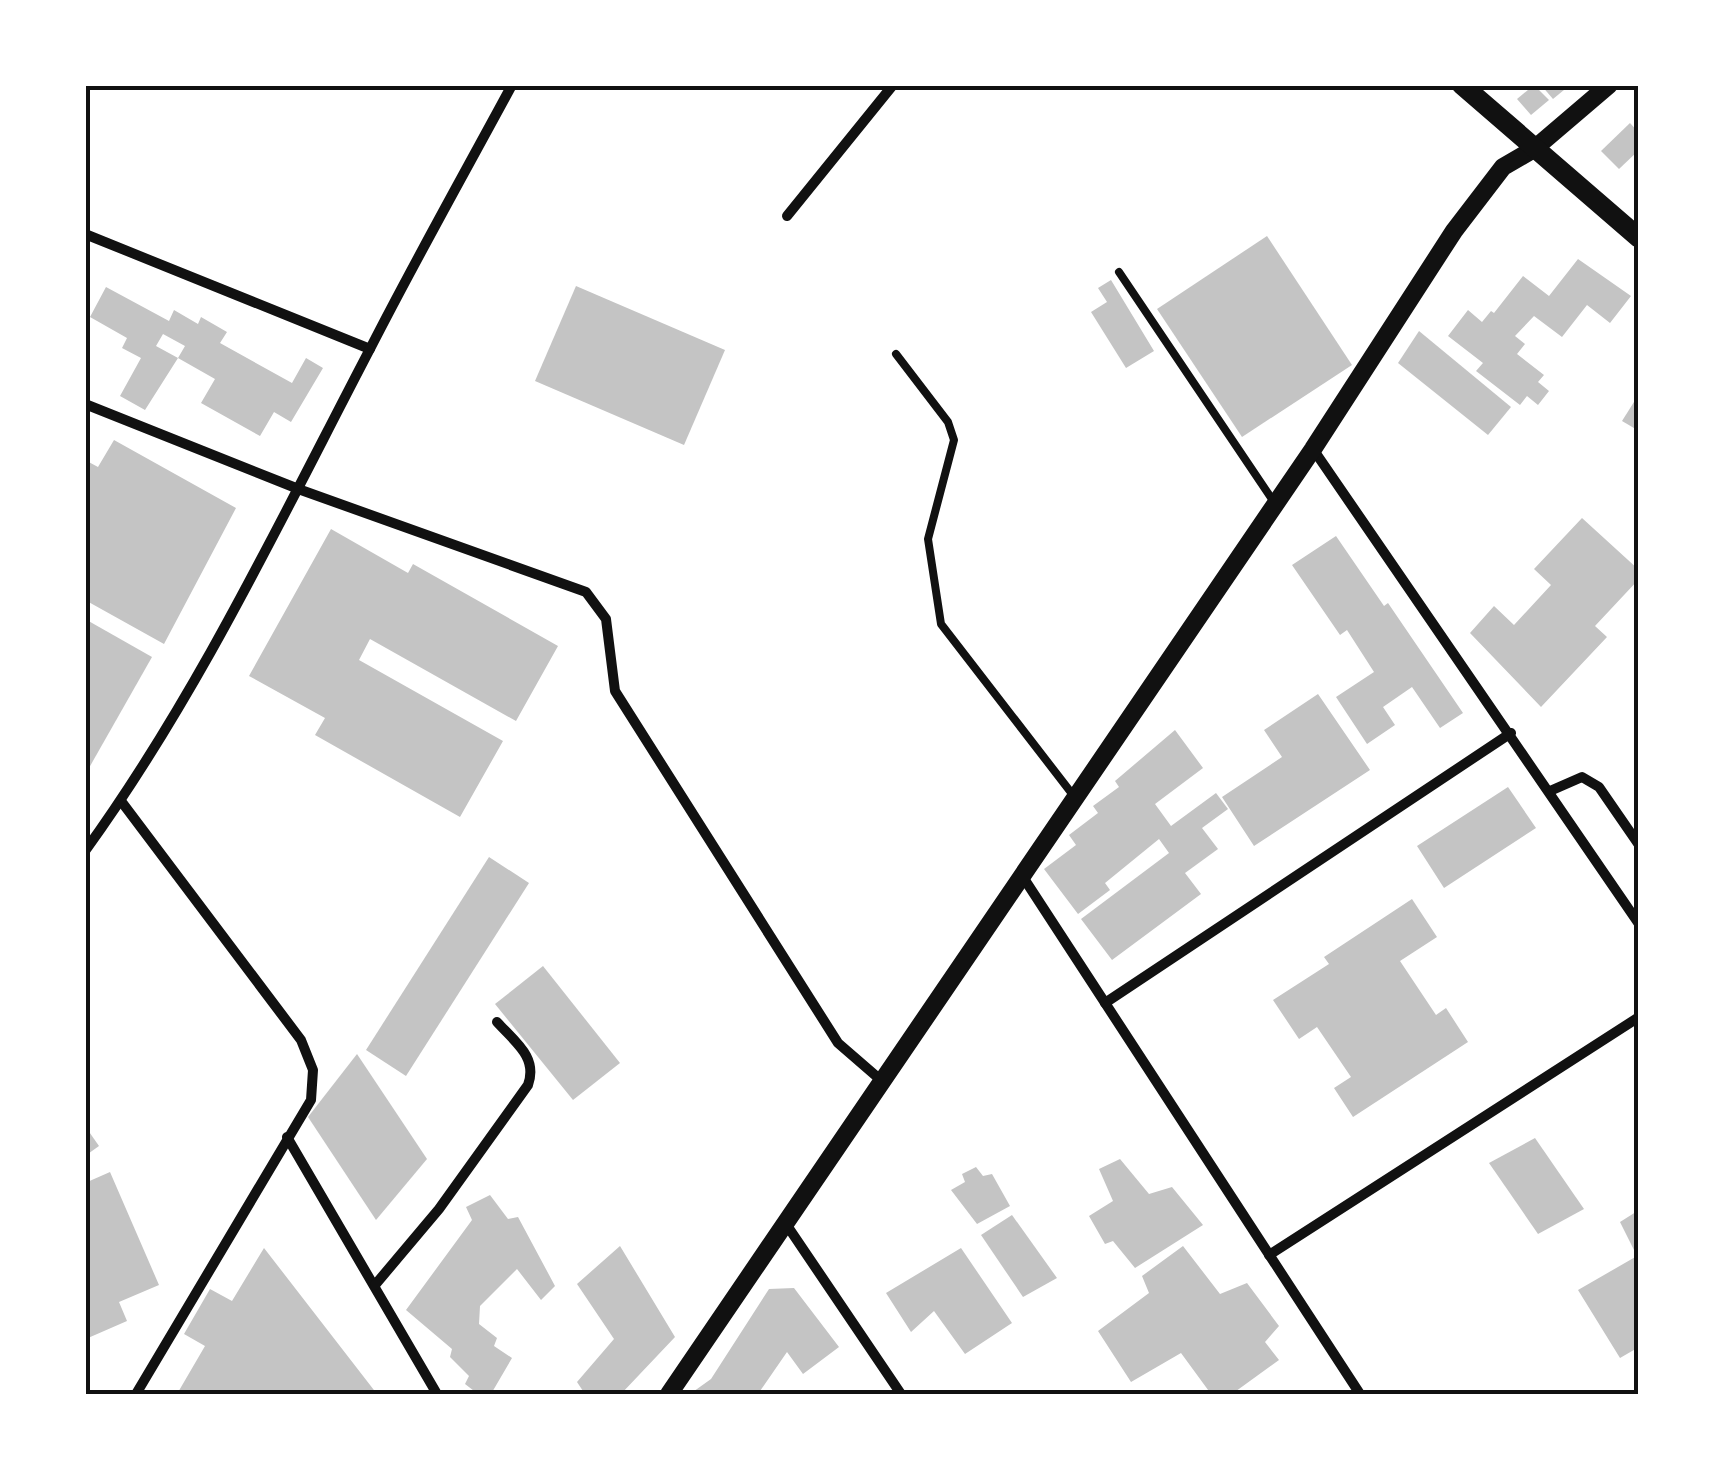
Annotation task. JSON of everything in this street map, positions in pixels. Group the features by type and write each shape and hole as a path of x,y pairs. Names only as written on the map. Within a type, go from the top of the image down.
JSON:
{"main road":[{"path":"1462,85 1639,238"}],"street":[{"path":"85,850 121,802 301,490 370,348 512,85"},
{"path":"786,216 893,85"},
{"path":"669,1394 784,1220 883,1082 1276,504 1454,231 1503,167 1534,149 1609,85"},
{"path":"85,234 370,348"},
{"path":"85,404 301,490 586,592 599,604 606,619 615,691 838,1043 883,1082"},
{"path":"1313,449 1639,924"},
{"path":"1105,1002 1511,733"},
{"path":"1550,791 1582,777 1599,788 1639,845"},
{"path":"121,802 301,1040 314,1070 311,1100 136,1394"},
{"path":"1023,877 1360,1394"},
{"path":"1270,1255 1639,1017"},
{"path":"375,1286 439,1209 528,1085 533,1070 531,1060 498,1022"},
{"path":"287,1136 437,1394"},
{"path":"784,1220 901,1394"}],"lane":[{"path":"1119,272 1276,504"},
{"path":"896,354 948,422 954,440 928,539 942,624 1076,799"}],"building":[{"path":"1534,85 1549,100 1531,115 1517,99"},
{"path":"1541,85 1570,85 1553,99"},
{"path":"1630,123 1639,133 1639,150 1619,169 1601,151"},
{"path":"1267,236 1352,365 1242,437 1157,309"},
{"path":"1578,259 1631,296 1610,323 1587,305 1562,337 1534,316 1515,336 1525,344 1517,354 1544,375 1538,382 1549,391 1538,405 1527,396 1520,405 1476,371 1483,363 1448,336 1468,310 1482,322 1491,311 1494,313 1523,276 1549,296"},
{"path":"1111,280 1154,351 1126,368 1091,312 1107,302 1098,288"},
{"path":"576,286 725,350 684,445 535,381"},
{"path":"106,287 169,321 174,310 198,324 201,317 227,332 220,343 292,383 306,358 323,368 291,422 274,412 260,436 201,403 215,379 178,358 145,410 120,396 141,358 122,348 127,338 90,317","holes":["163,334 185,346 178,358 156,346"]},
{"path":"1419,331 1511,407 1488,435 1398,363"},
{"path":"1639,394 1639,431 1622,421"},
{"path":"114,440 236,508 164,644 85,600 85,460 98,467"},
{"path":"1582,518 1639,570 1639,579 1595,626 1607,637 1541,707 1470,633 1494,606 1514,625 1551,585 1534,569"},
{"path":"331,529 408,573 413,564 558,646 516,721 370,639 359,660 503,741 460,817 315,735 325,718 249,676"},
{"path":"1336,536 1384,606 1388,603 1463,713 1440,728 1412,687 1383,707 1395,725 1367,744 1336,697 1374,672 1347,630 1340,635 1292,565"},
{"path":"85,619 152,657 85,775"},
{"path":"1318,694 1370,770 1254,846 1222,797 1282,757 1264,730"},
{"path":"1175,730 1203,768 1155,804 1171,826 1216,793 1228,809 1202,828 1218,849 1185,873 1201,894 1112,960 1081,919 1169,853 1159,839 1105,883 1110,890 1078,914 1044,869 1076,845 1069,835 1098,813 1093,806 1119,787 1115,781"},
{"path":"1508,787 1536,828 1444,888 1417,846"},
{"path":"489,857 529,883 406,1076 366,1050"},
{"path":"1412,899 1437,937 1400,961 1436,1015 1446,1008 1468,1042 1353,1117 1334,1088 1351,1077 1317,1027 1299,1039 1273,1000 1329,964 1324,957"},
{"path":"543,966 620,1063 573,1100 495,1004"},
{"path":"357,1054 427,1159 376,1220 308,1117"},
{"path":"85,1126 99,1146 85,1156"},
{"path":"1535,1138 1584,1209 1538,1234 1489,1163"},
{"path":"1120,1159 1149,1194 1172,1187 1203,1225 1135,1268 1113,1241 1105,1244 1089,1216 1113,1201 1099,1169"},
{"path":"976,1167 983,1176 992,1174 1010,1206 977,1224 951,1190 965,1182 962,1174"},
{"path":"110,1172 159,1285 119,1302 127,1321 88,1338 85,1183"},
{"path":"490,1195 508,1219 518,1217 555,1286 541,1300 517,1269 480,1306 479,1324 497,1338 494,1346 512,1358 491,1394 478,1394 465,1384 469,1376 450,1357 452,1349 406,1310 472,1220 466,1207"},
{"path":"1639,1210 1639,1347 1620,1358 1578,1290 1637,1256 1620,1222"},
{"path":"1012,1215 1057,1278 1023,1297 981,1235"},
{"path":"620,1246 675,1337 621,1394 585,1394 577,1382 614,1339 577,1284"},
{"path":"1183,1246 1220,1294 1247,1283 1279,1326 1265,1342 1279,1360 1232,1394 1211,1394 1181,1353 1131,1382 1098,1331 1149,1293 1142,1276"},
{"path":"264,1248 377,1394 177,1394 205,1346 184,1334 210,1289 232,1301"},
{"path":"961,1248 1012,1323 965,1354 934,1311 911,1332 886,1293"},
{"path":"794,1288 839,1347 803,1374 787,1352 758,1394 690,1394 711,1379 769,1289"}]}
